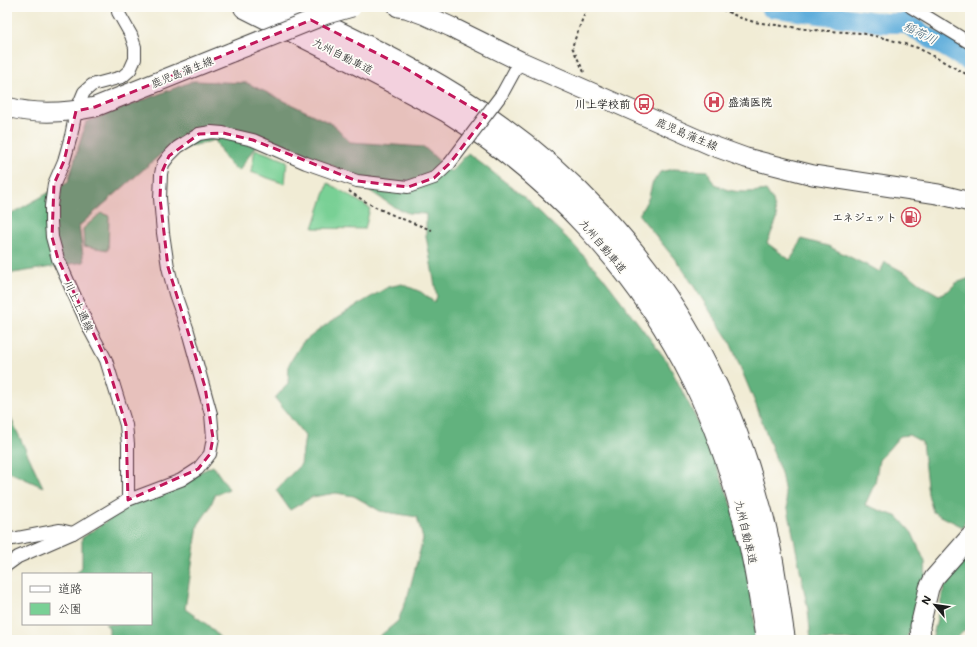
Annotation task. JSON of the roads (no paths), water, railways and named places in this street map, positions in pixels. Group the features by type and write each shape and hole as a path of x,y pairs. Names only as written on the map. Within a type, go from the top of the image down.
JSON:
{"highway":[{"name":"九州自動車道","path":"245,7 346,56 446,110 491,141 552,191 582,220 605,246 631,279 671,340 694,381 711,420 743,513 761,599 767,640"},
{"name":"九州自動車道","path":"285,7 400,65 455,95 500,125 534,151 595,207 647,269 688,332 710,372 744,454 760,507 771,559 784,640"}],"main road":[{"name":"鹿児島蒲生線","path":"7,107 53,113 76,111 95,107 327,14 352,7"},
{"name":"鹿児島蒲生線","path":"398,7 419,13 452,27 520,62 713,146 746,158 812,175 938,194 970,202"},
{"path":"921,640 920,626 928,588 934,578 970,537"}],"street":[{"name":"川上上通線","path":"118,7 118,12 131,35 135,48 135,59 130,70 122,77 92,85 84,92 76,111 64,161 54,184 51,206 52,237 58,259 91,332 106,360 126,425 128,444 128,500"},
{"path":"911,7 970,43"},
{"path":"7,565 18,557 73,533 128,500 181,480 198,469 210,454 214,438 211,414 188,328 175,294 168,267 163,233 160,198 161,174 163,164 178,147 200,134 211,132 223,133 253,140 306,163 357,181 408,187 434,178 450,163 502,94 520,62"},
{"path":"7,540 60,530 73,533"}],"waterway":[{"name":"稲荷川","path":"770,7 884,23 905,23 970,62"},
{"path":"917,20 918,31"}],"place":[{"name":"盛満医院","path":"714,102"},
{"name":"川上学校前","path":"644,104"},
{"name":"エネジェット","path":"911,217"}]}
